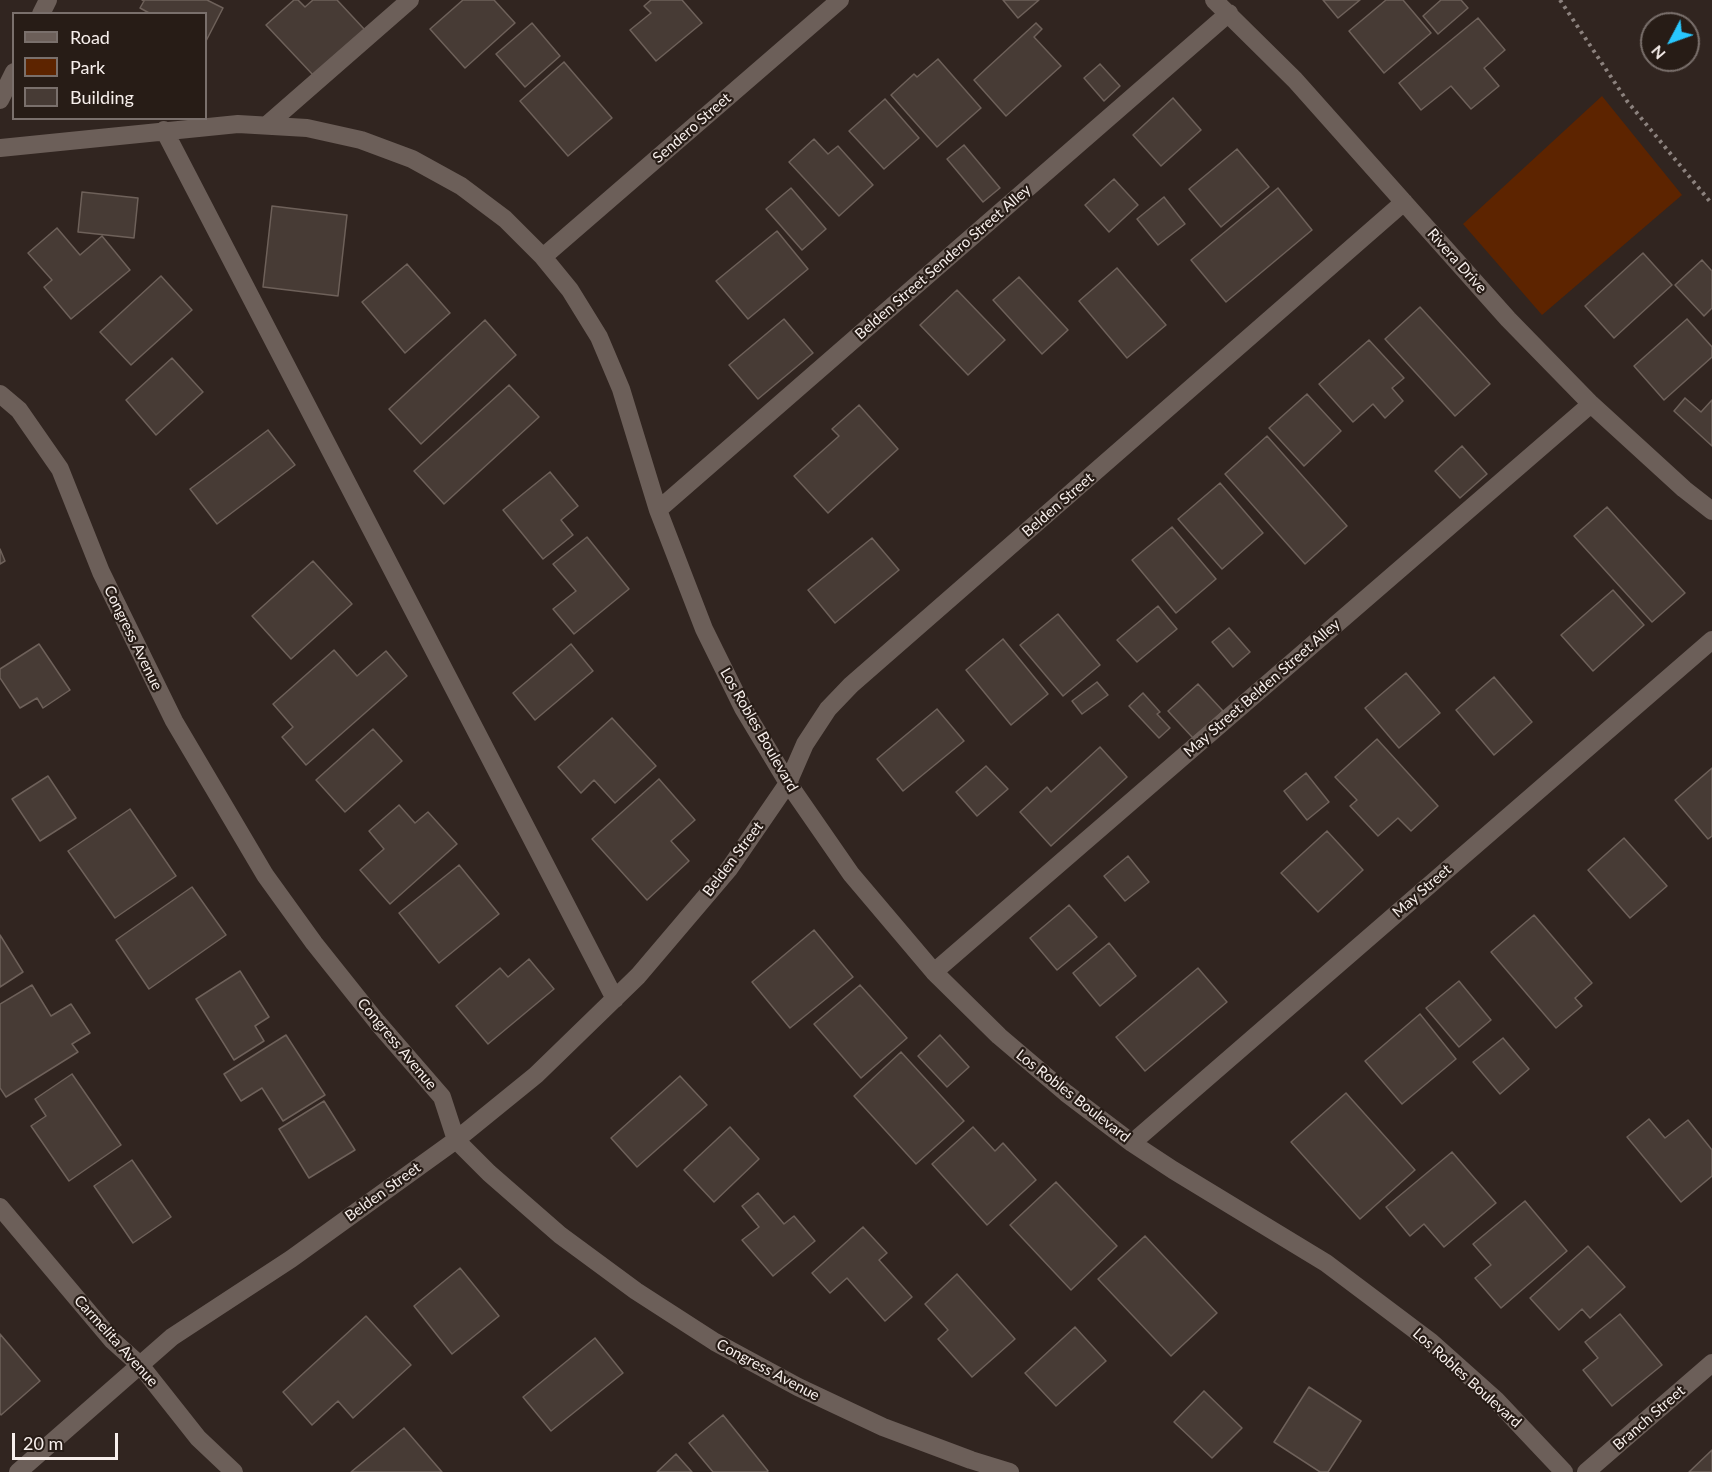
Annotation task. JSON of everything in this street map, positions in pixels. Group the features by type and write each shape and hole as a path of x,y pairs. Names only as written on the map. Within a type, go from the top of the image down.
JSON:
{"street":[{"path":"268,124 410,0"},
{"name":"Sendero Street","path":"543,257 840,0"},
{"name":"Rivera Drive","path":"1214,0 1295,80 1508,319 1591,404 1684,489 1712,511"},
{"name":"Belden Street Sendero Street Alley","path":"658,510 1228,13"},
{"path":"0,100 12,76"},
{"name":"Los Robles Boulevard","path":"0,148 238,124 307,128 361,140 412,159 470,193 506,219 543,257 570,290 599,337 621,389 658,510 704,629 743,708 788,783 851,874 934,972 999,1036 1066,1093 1132,1143 1173,1170 1326,1263 1431,1342 1496,1400 1564,1472"},
{"path":"164,130 615,999"},
{"name":"Belden Street","path":"18,1472 172,1337 291,1259 456,1140 536,1075 638,976 729,868 788,783 806,744 828,709 851,685 1404,202"},
{"name":"Congress Avenue","path":"0,394 19,410 60,469 101,572 174,721 265,875 314,944 442,1097 456,1140 489,1173 560,1235 636,1291 715,1342 798,1387 883,1427 1010,1472"},
{"name":"May Street Belden Street Alley","path":"934,972 1591,404"},
{"name":"May Street","path":"1132,1143 1712,640"},
{"name":"Carmelita Avenue","path":"0,1207 112,1340 141,1366 198,1438 234,1472"},
{"name":"Branch Street","path":"1586,1472 1712,1363"}],"path":[{"path":"1560,0 1627,101 1712,204"}],"green space":[{"path":"1602,96 1682,195 1542,315 1463,224"}],"building":[{"path":"142,0 207,0 223,8 207,39 207,12 147,12 140,8 144,1"},
{"path":"294,0 298,0 305,7 313,0 337,0 365,30 314,76 266,25"},
{"path":"463,0 494,0 515,23 465,68 430,29"},
{"path":"651,0 682,0 702,23 656,61 630,30 651,13 644,6"},
{"path":"1003,0 1039,0 1018,18"},
{"path":"1323,0 1360,0 1338,18"},
{"path":"1386,0 1403,0 1431,33 1384,73 1349,31"},
{"path":"1441,0 1461,0 1468,8 1438,34 1423,16"},
{"path":"1478,18 1505,50 1484,68 1499,86 1471,109 1451,86 1421,110 1399,83"},
{"path":"532,23 560,56 525,87 496,54"},
{"path":"1036,23 1042,29 1034,37 1061,66 1006,116 974,80"},
{"path":"938,59 981,108 937,147 891,95 914,74 917,77"},
{"path":"564,62 612,118 568,156 520,101"},
{"path":"1100,64 1120,86 1104,101 1084,78"},
{"path":"1173,98 1201,130 1161,166 1133,135"},
{"path":"885,99 919,138 884,169 849,131"},
{"path":"814,139 828,154 838,146 873,185 839,216 789,162"},
{"path":"964,145 1000,188 983,202 947,159"},
{"path":"1237,149 1269,187 1221,227 1189,189"},
{"path":"1114,179 1138,205 1109,232 1085,205"},
{"path":"791,188 826,229 802,250 766,209"},
{"path":"1278,188 1312,230 1226,302 1191,260"},
{"path":"82,192 138,198 134,238 78,232"},
{"path":"1164,197 1185,224 1158,245 1137,219"},
{"path":"272,206 347,215 338,296 263,287"},
{"path":"57,228 80,255 102,236 130,270 71,319 44,287 52,280 28,253"},
{"path":"777,231 808,269 748,319 716,281"},
{"path":"1643,253 1672,285 1614,338 1585,306"},
{"path":"1702,260 1712,271 1712,308 1704,316 1675,285"},
{"path":"407,264 450,313 405,353 362,302"},
{"path":"1117,268 1166,325 1127,358 1079,301"},
{"path":"161,276 192,310 131,365 100,332"},
{"path":"1019,277 1068,330 1042,354 993,300"},
{"path":"957,290 1005,340 968,375 920,325"},
{"path":"1420,307 1490,384 1455,416 1385,339"},
{"path":"784,319 813,353 758,399 729,365"},
{"path":"1687,319 1712,347 1712,357 1664,400 1634,366"},
{"path":"485,320 516,355 421,444 389,409"},
{"path":"1369,340 1404,378 1392,388 1403,401 1385,418 1373,404 1353,422 1319,384"},
{"path":"172,358 203,392 156,435 126,400"},
{"path":"509,385 539,417 444,504 414,471"},
{"path":"1307,394 1341,431 1304,466 1269,428"},
{"path":"1685,398 1701,412 1712,400 1712,446 1674,411"},
{"path":"859,405 898,449 828,513 794,476 839,436 832,429"},
{"path":"268,430 295,465 217,524 190,489"},
{"path":"1267,436 1347,526 1305,564 1225,474"},
{"path":"1462,446 1487,474 1460,498 1435,471"},
{"path":"550,472 578,506 561,520 573,535 543,559 503,510"},
{"path":"1220,483 1263,533 1222,569 1178,519"},
{"path":"1607,507 1685,593 1652,622 1574,536"},
{"path":"1172,527 1216,579 1176,613 1132,560"},
{"path":"587,537 629,589 574,634 553,609 576,591 553,564"},
{"path":"872,538 899,570 835,623 808,590"},
{"path":"0,549 5,561 0,564"},
{"path":"313,561 352,604 291,659 252,616"},
{"path":"1613,590 1644,625 1593,671 1561,635"},
{"path":"1158,606 1177,629 1137,662 1117,640"},
{"path":"1058,614 1100,665 1063,696 1020,645"},
{"path":"1229,628 1250,652 1233,667 1212,642"},
{"path":"1003,639 1048,694 1011,725 966,670"},
{"path":"39,644 70,690 43,708 37,698 20,708 0,678 0,669"},
{"path":"571,644 593,671 535,720 513,693"},
{"path":"334,650 357,676 386,651 407,676 306,765 282,737 293,727 273,704"},
{"path":"1406,673 1440,713 1399,748 1365,708"},
{"path":"1494,677 1532,722 1494,755 1456,710"},
{"path":"1097,682 1108,695 1082,714 1072,701"},
{"path":"1198,684 1223,711 1193,738 1168,711"},
{"path":"1143,693 1160,712 1157,714 1170,728 1159,738 1129,706"},
{"path":"937,709 964,741 903,791 877,759"},
{"path":"612,718 656,766 615,803 594,780 581,793 558,767"},
{"path":"373,729 402,761 345,812 316,780"},
{"path":"1377,739 1438,806 1411,831 1398,818 1378,836 1350,806 1357,800 1335,777"},
{"path":"1100,747 1127,777 1051,846 1020,812 1047,787 1051,792"},
{"path":"986,766 1008,789 977,816 956,792"},
{"path":"1712,768 1712,836 1708,839 1675,800"},
{"path":"1306,773 1329,802 1307,820 1284,791"},
{"path":"48,776 76,818 40,841 12,799"},
{"path":"659,779 695,820 671,841 689,861 647,900 592,839"},
{"path":"399,805 415,823 428,812 457,844 390,904 360,870 384,849 369,831"},
{"path":"130,809 176,876 115,918 68,851"},
{"path":"1327,831 1363,870 1318,912 1281,873"},
{"path":"1624,838 1667,886 1630,918 1588,870"},
{"path":"1128,856 1149,882 1125,901 1104,876"},
{"path":"459,865 499,914 439,963 399,913"},
{"path":"192,887 226,935 149,989 116,940"},
{"path":"1069,905 1097,937 1057,970 1030,938"},
{"path":"1534,915 1592,983 1575,998 1582,1006 1556,1028 1491,952"},
{"path":"814,930 853,977 790,1028 752,982"},
{"path":"0,935 23,972 0,987"},
{"path":"1109,943 1136,976 1100,1006 1073,973"},
{"path":"529,959 554,989 488,1044 456,1006 500,968 508,977"},
{"path":"1198,968 1227,1002 1145,1071 1116,1037"},
{"path":"240,971 269,1017 255,1026 264,1041 234,1060 196,999"},
{"path":"1459,981 1491,1020 1459,1047 1426,1008"},
{"path":"32,985 51,1016 71,1004 90,1033 72,1044 78,1052 6,1097 0,1088 0,1004"},
{"path":"860,985 907,1038 861,1078 814,1024"},
{"path":"1420,1014 1456,1059 1402,1104 1365,1061"},
{"path":"286,1035 325,1095 283,1121 262,1088 241,1101 224,1074"},
{"path":"940,1035 969,1067 947,1087 918,1056"},
{"path":"1503,1038 1529,1069 1500,1094 1473,1062"},
{"path":"901,1052 964,1121 916,1164 854,1096"},
{"path":"72,1074 121,1145 69,1181 31,1126 46,1116 35,1099"},
{"path":"680,1076 707,1105 637,1167 611,1138"},
{"path":"1346,1093 1415,1170 1360,1219 1291,1142"},
{"path":"324,1101 355,1150 309,1178 279,1129"},
{"path":"1649,1119 1665,1138 1688,1120 1712,1150 1712,1176 1681,1202 1627,1137"},
{"path":"730,1127 759,1159 714,1202 684,1170"},
{"path":"973,1127 995,1151 1003,1143 1036,1180 987,1225 932,1164"},
{"path":"1452,1152 1496,1203 1444,1247 1424,1224 1410,1236 1386,1207"},
{"path":"132,1160 171,1217 133,1243 94,1186"},
{"path":"1056,1182 1117,1246 1071,1290 1010,1225"},
{"path":"758,1193 784,1224 794,1216 815,1241 773,1276 742,1240 759,1227 742,1206"},
{"path":"1525,1201 1567,1251 1501,1308 1475,1278 1491,1265 1473,1244"},
{"path":"863,1227 887,1253 879,1260 912,1297 885,1321 847,1278 830,1293 812,1273"},
{"path":"1145,1236 1217,1313 1171,1356 1098,1279"},
{"path":"1588,1246 1625,1287 1590,1318 1582,1309 1559,1330 1530,1298"},
{"path":"460,1268 499,1316 452,1354 414,1306"},
{"path":"957,1274 1015,1339 972,1377 938,1339 948,1330 925,1304"},
{"path":"1620,1314 1662,1365 1612,1406 1583,1370 1598,1358 1585,1342"},
{"path":"366,1316 411,1365 353,1418 338,1401 312,1425 283,1392"},
{"path":"1075,1327 1106,1361 1056,1406 1025,1373"},
{"path":"0,1334 40,1381 1,1415 0,1413"},
{"path":"595,1338 623,1373 551,1431 523,1397"},
{"path":"1309,1387 1361,1421 1328,1472 1320,1472 1274,1442"},
{"path":"1204,1391 1242,1428 1212,1458 1174,1422"},
{"path":"723,1415 767,1472 713,1472 689,1443"},
{"path":"404,1428 442,1472 351,1472"},
{"path":"1712,1450 1712,1472 1689,1472"},
{"path":"676,1454 692,1472 657,1472"}]}
